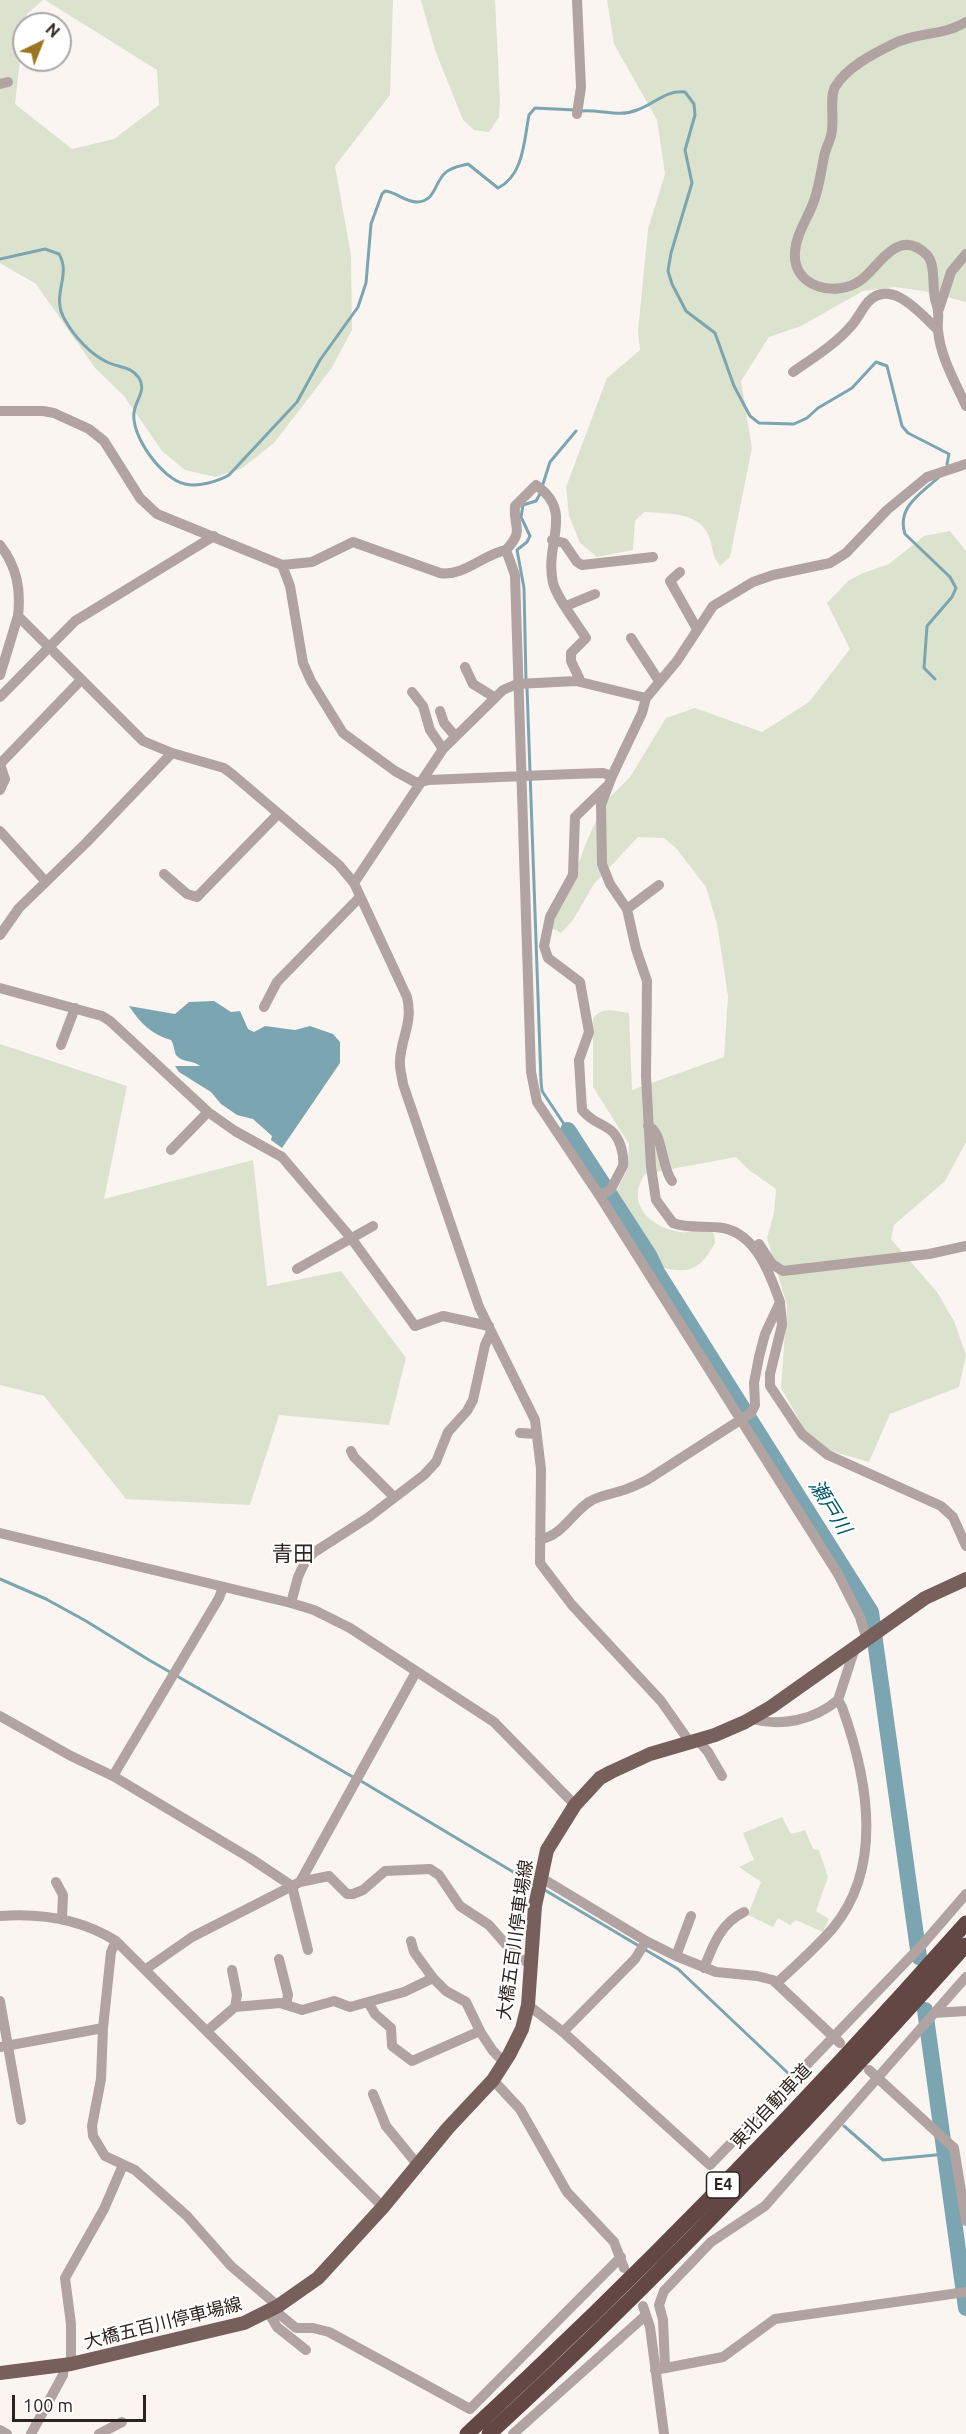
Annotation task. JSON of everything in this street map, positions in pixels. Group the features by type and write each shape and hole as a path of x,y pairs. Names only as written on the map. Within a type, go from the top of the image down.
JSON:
{"highway":[{"name":"東北自動車道","path":"467,2434 608,2301 750,2156 966,1923"},
{"name":"東北自動車道","path":"489,2434 694,2238 966,1945"}],"main road":[{"name":"大橋五百川停車場線","path":"0,2373 68,2365 218,2331 244,2323 273,2309 318,2278 493,2080 505,2063 522,2029 528,2005 539,1883 547,1850 575,1805 600,1778 650,1754 715,1735 752,1719 925,1598 966,1579"}],"street":[{"path":"577,0 581,87 577,111"},
{"path":"939,310 935,299 930,259 918,248 905,246 892,250 882,257 862,280 851,285 826,288 813,286 803,278 794,254 814,201 824,155 832,134 832,94 836,85 855,67 896,42 952,28 966,22"},
{"path":"966,254 951,272 939,310 938,330 943,351 966,406"},
{"path":"794,372 836,340 852,325 868,302 878,295 898,296 938,330"},
{"path":"0,411 54,413 89,429 104,441 148,508 282,565 312,562 353,542 447,574 453,574 506,550 517,537 519,529 514,513 515,506 536,485 542,489 556,510 557,520 552,540 550,567 554,586 560,600 586,638 571,653 581,682"},
{"path":"966,464 927,477 887,510 846,553 830,563 773,575 753,582 713,606 677,661 646,698 639,723 601,804 603,868 627,909 636,949 647,981 648,1126 656,1200 673,1223 688,1227 723,1228 744,1236 754,1247 773,1281 780,1302 782,1325 770,1374 770,1386 802,1434 828,1455 941,1506 953,1518 966,1546"},
{"path":"0,680 4,693 75,621 214,536"},
{"path":"552,540 564,543 577,562 582,565 652,557"},
{"path":"0,545 11,560 20,592 18,616 0,675"},
{"path":"506,550 514,575 524,683 533,1087 537,1102 746,1417 872,1636"},
{"path":"282,565 290,586 303,663 335,723 343,733 362,748 408,779 421,782 603,773 610,781"},
{"path":"680,572 670,581 697,629"},
{"path":"566,606 595,594"},
{"path":"18,616 143,741 172,753 224,768 339,865 354,883 407,997 410,1017 403,1037 400,1062 403,1084 479,1307 536,1420 541,1468 540,1563 590,1625 630,1665 693,1740 711,1757 722,1776"},
{"path":"632,638 659,681"},
{"path":"465,667 473,684 494,697"},
{"path":"0,790 5,778 0,764 81,680"},
{"path":"354,883 443,749 503,690 524,683 581,682 646,698"},
{"path":"412,692 423,706 426,722 443,749"},
{"path":"440,711 444,723 455,736"},
{"path":"0,935 19,908 172,753"},
{"path":"600,1196 611,1190 623,1166 619,1139 613,1130 586,1115 582,1110 579,1060 589,1032 582,987 580,982 548,958 544,945 550,917 573,875 575,817 610,781"},
{"path":"164,874 188,894 197,897 278,814"},
{"path":"0,831 46,882"},
{"path":"627,909 659,885"},
{"path":"264,1007 277,982 360,897"},
{"path":"0,988 102,1016 208,1112 235,1131 282,1157 351,1238 415,1326 443,1316 490,1329"},
{"path":"61,1045 75,1008"},
{"path":"171,1150 208,1112"},
{"path":"648,1126 654,1128 657,1134 664,1165 672,1181"},
{"path":"297,1269 373,1226"},
{"path":"754,1247 759,1244 772,1264 783,1271 929,1254 966,1246"},
{"path":"540,1539 555,1535 576,1512 589,1502 647,1480 746,1417 755,1405 754,1383 765,1334 780,1302"},
{"path":"291,1603 301,1571 313,1553 369,1517 424,1475 436,1462 448,1432 467,1411 473,1400 490,1329"},
{"path":"520,1433 536,1434"},
{"path":"351,1450 354,1457 394,1497"},
{"path":"0,1533 314,1610 350,1628 494,1722 575,1805"},
{"path":"113,1776 219,1598 223,1587"},
{"path":"752,1719 764,1722 803,1719 819,1714 838,1700 855,1648"},
{"path":"308,1950 296,1884 416,1672"},
{"path":"777,1983 835,1926 852,1895 862,1870 866,1809 864,1787 857,1754 838,1700"},
{"path":"0,1716 71,1756 113,1776 296,1884"},
{"path":"146,1969 192,1937 296,1884 329,1876 347,1894 353,1894 363,1890 385,1870 430,1869 439,1875 460,1906 489,1925 516,1956 532,1965"},
{"path":"56,1882 63,1895 62,1919"},
{"path":"539,1883 643,1946 704,1968 728,1974 764,1977 777,1983 836,2039"},
{"path":"528,2005 563,2032 710,2165 836,2039 966,1894"},
{"path":"704,1968 718,1935 728,1921 744,1912"},
{"path":"0,1916 39,1915 62,1919 108,1935 116,1941 382,2206"},
{"path":"675,1956 691,1916"},
{"path":"116,1941 111,1952 100,2079 92,2132 105,2156 135,2170 171,2201 273,2309 296,2328 312,2328 329,2332 470,2409 622,2263 614,2242 567,2192 520,2109 493,2080"},
{"path":"411,1941 414,1953 433,1978 446,1991 466,2002 480,2031 493,2051 505,2063"},
{"path":"563,2032 643,1946"},
{"path":"279,1959 288,1995 286,2005"},
{"path":"232,1970 237,1995 235,2007"},
{"path":"664,2434 660,2368 663,2320 659,2305 664,2291 711,2242 765,2206 845,2117 873,2073 933,2015 966,1977"},
{"path":"207,2031 235,2007 273,2003 302,2010 334,2001 350,2007 404,1992 433,1978"},
{"path":"0,2001 4,2046 21,2120"},
{"path":"368,2002 375,2014 391,2028 392,2046 412,2061 480,2031"},
{"path":"933,2015 966,2012"},
{"path":"4,2046 103,2028"},
{"path":"873,2073 954,2148 966,2221"},
{"path":"373,2094 386,2126 417,2164"},
{"path":"31,2434 68,2365 71,2324 65,2277 104,2209 123,2165"},
{"path":"660,2368 723,2357 774,2319 962,2292"},
{"path":"273,2309 277,2327 306,2350"},
{"path":"513,2434 645,2310 660,2368"},
{"path":"99,2434 122,2422"},
{"path":"0,2430 7,2434"}],"green space":[{"path":"0,0 43,0 29,12 12,12 12,72 19,72 15,104 72,149 114,139 159,105 157,70 72,17 72,12 64,12 45,0 393,0 390,95 335,166 351,255 352,330 331,369 274,443 241,469 215,477 185,470 162,451 124,396 95,368 36,284 0,263"},
{"path":"421,0 495,0 500,102 499,117 489,132 474,130 463,120 435,50"},
{"path":"607,0 966,0 966,302 924,291 895,287 863,291 801,326 769,337 741,381 752,448 730,557 720,566 706,530 699,523 683,516 644,512 635,521 633,550 597,557 580,543 569,516 566,487 607,378 640,350 638,331 648,229 665,174 657,120 614,44"},
{"path":"950,531 966,551 966,1142 945,1181 894,1225 891,1239 937,1292 954,1321 966,1355 959,1387 890,1414 869,1462 831,1451 806,1432 781,1388 787,1305 767,1238 774,1213 776,1189 749,1170 736,1157 645,1174 638,1195 644,1213 651,1220 670,1230 684,1232 710,1230 714,1234 715,1243 705,1259 687,1270 661,1267 615,1194 628,1168 629,1144 593,1087 593,1018 605,1011 629,1013 632,1090 724,1057 728,996 717,924 706,887 676,848 664,838 638,837 594,884 573,920 561,933 550,927 572,881 604,803 630,777 666,718 695,708 762,732 809,702 850,649 827,603 848,581 889,564 924,536"},
{"path":"0,1044 127,1086 104,1199 253,1160 267,1286 341,1271 406,1358 389,1425 279,1415 250,1505 126,1499 44,1396 0,1385"},
{"path":"782,1817 791,1834 805,1830 813,1849 819,1850 828,1877 816,1911 829,1919 823,1932 796,1920 790,1925 778,1918 773,1927 748,1915 761,1882 739,1867 754,1860 743,1833"}],"water":[{"path":"214,1001 231,1012 240,1011 248,1029 254,1032 265,1026 295,1030 310,1026 333,1034 340,1042 340,1063 282,1148 271,1140 272,1136 253,1119 237,1115 221,1104 211,1092 179,1072 175,1066 200,1066 179,1058 171,1040 147,1027 129,1006 175,1014 189,1002"}],"waterway":[{"path":"581,111 630,112 666,95 678,92 685,92 694,104 695,115 685,150 692,183 671,253 668,271 686,311 715,333 734,386 750,416 759,423 794,424 852,388 876,362 887,366 902,426 908,433 949,454 947,464"},
{"path":"0,259 45,249 59,254 63,270 60,302 65,320 83,344 95,354 107,362 132,371 139,378 142,387 135,408 134,422 137,433 150,455 167,474 185,484 196,485 219,480 229,475 297,402 320,360 358,307 366,283 371,224 382,194 385,191 412,202 423,201 431,195 447,171 468,164 498,188 507,182 518,166 529,115 535,108 575,110"},
{"path":"542,487 550,462 576,431"},
{"path":"935,679 924,668 927,626 952,597 956,588 950,577 905,534 903,524 907,508 912,501 939,477"},
{"path":"526,681 524,588 517,550 527,542 530,536 521,517 523,505 536,501 540,494"},
{"path":"527,687 541,1081 542,1091 568,1130"},
{"name":"瀬戸川","path":"568,1130 649,1255 657,1272 871,1612 919,1957"},
{"path":"0,1579 46,1599 86,1621 149,1660 353,1777"},
{"path":"361,1781 535,1885"},
{"path":"543,1889 639,1946"},
{"path":"644,1949 678,1969 789,2074"},
{"name":"瀬戸川","path":"925,2010 966,2308"},
{"path":"844,2126 883,2160 946,2154"}],"district":[{"name":"青田","path":"293,1554"}]}
